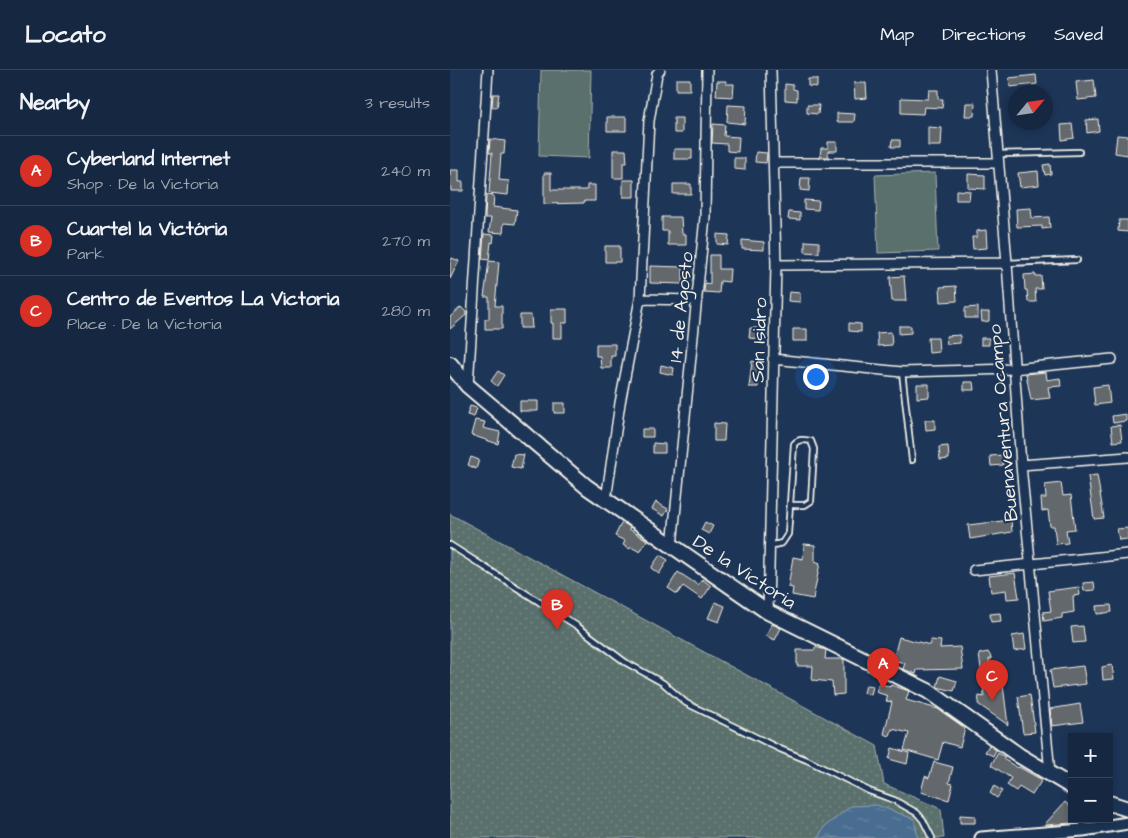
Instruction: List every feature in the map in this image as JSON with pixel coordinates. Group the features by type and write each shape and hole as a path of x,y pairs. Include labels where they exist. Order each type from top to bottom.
{"main road":[{"name":"De la Victoria","path":"450,364 468,386 587,487 768,612 928,691 1020,756 1068,784"},
{"path":"1113,803 1128,809"}],"street":[{"path":"468,386 488,70"},
{"path":"606,500 620,403 640,300 649,121 657,74 660,70"},
{"name":"14 de Agosto","path":"672,546 705,217 707,70"},
{"name":"San Isidro","path":"768,612 776,265 771,70"},
{"name":"Buenaventura Ocampo","path":"991,70 1021,465 1050,773"},
{"path":"774,163 998,159"},
{"path":"776,265 1007,263"},
{"path":"640,300 697,300"},
{"path":"773,359 902,372 1013,368 1112,358"},
{"path":"1021,465 1128,457"},
{"path":"974,570 1128,554"},
{"path":"981,838 1128,823"}],"lane":[{"path":"998,159 1079,152"},
{"path":"1007,263 1077,260"},
{"path":"902,372 912,460"},
{"path":"769,546 782,542 788,534 794,444 797,440 811,441 814,449 811,501 806,505 791,505"},
{"path":"450,545 577,626 625,662 663,683 686,702 869,791 894,800 917,813 923,820 932,838"}],"green space":[{"path":"541,70 591,70 589,158 539,156"},
{"path":"935,173 938,251 878,253 875,175"},
{"path":"450,514 877,746 884,784 941,809 944,838 450,838"}],"water":[{"path":"877,805 914,819 918,838 818,838 824,827 851,806"}],"building":[{"path":"1036,75 1037,84 1010,85 1009,78"},
{"path":"676,79 690,79 690,90 676,90"},
{"path":"808,79 817,79 817,87 808,86"},
{"path":"1094,80 1096,98 1078,100 1076,82"},
{"path":"717,81 726,81 726,84 734,84 733,97 716,96"},
{"path":"854,83 866,83 867,98 855,99"},
{"path":"785,84 793,85 793,89 797,90 797,101 785,100"},
{"path":"929,90 938,90 938,99 943,99 942,108 924,107 923,114 901,113 901,98 928,99"},
{"path":"493,94 499,94 497,107 492,107"},
{"path":"966,103 975,103 974,116 965,116"},
{"path":"728,105 746,106 745,124 727,122"},
{"path":"807,105 819,105 818,114 807,113"},
{"path":"837,113 855,114 854,122 837,122"},
{"path":"607,117 626,117 626,131 607,131"},
{"path":"674,118 682,118 682,133 674,133"},
{"path":"1098,119 1099,131 1087,133 1086,120"},
{"path":"713,124 725,125 724,136 739,137 738,152 727,151 727,144 712,143"},
{"path":"1072,124 1074,138 1062,140 1061,125"},
{"path":"928,127 942,128 941,146 928,146"},
{"path":"1117,135 1128,136 1128,155 1115,153"},
{"path":"490,139 505,141 504,154 501,154 499,180 509,181 508,195 489,193 492,153 489,153"},
{"path":"892,140 900,140 900,147 891,147"},
{"path":"828,142 837,142 837,151 828,151 828,157 820,157 821,148 828,148"},
{"path":"674,149 692,149 692,159 674,159"},
{"path":"613,150 626,150 627,163 623,163 623,178 613,178"},
{"path":"756,152 767,153 766,163 755,162"},
{"path":"734,158 745,158 745,170 734,169"},
{"path":"1050,164 1051,174 1045,175 1043,165"},
{"path":"450,170 459,170 459,182 463,182 463,191 451,191"},
{"path":"1038,171 1039,185 1020,187 1018,173"},
{"path":"544,173 551,173 551,190 587,190 587,185 595,185 595,201 544,204"},
{"path":"968,174 985,175 985,189 968,188"},
{"path":"801,178 810,178 809,191 800,190"},
{"path":"623,180 634,180 634,197 623,197"},
{"path":"673,184 691,184 691,194 673,194"},
{"path":"956,190 970,191 969,200 956,200"},
{"path":"486,195 494,196 493,207 517,210 515,224 504,223 503,233 489,232 491,218 485,218"},
{"path":"804,200 819,201 818,210 804,209"},
{"path":"1031,208 1032,218 1049,217 1050,228 1042,229 1042,226 1017,227 1016,209"},
{"path":"789,212 800,213 800,220 788,219"},
{"path":"662,217 681,217 682,234 686,234 686,245 668,245 668,231 662,231"},
{"path":"1119,220 1128,220 1128,232 1118,231"},
{"path":"986,230 987,248 973,249 972,237 977,237 977,231"},
{"path":"484,234 494,235 493,243 491,242 489,260 482,259"},
{"path":"717,234 729,235 728,245 717,244"},
{"path":"742,240 764,242 764,250 742,249"},
{"path":"805,241 819,242 819,253 805,252"},
{"path":"605,246 620,246 620,262 605,262"},
{"path":"710,255 719,255 719,269 730,269 729,282 720,281 719,293 704,292 705,283 710,284"},
{"path":"452,258 459,261 450,279 450,262"},
{"path":"489,261 499,262 495,306 502,306 502,329 485,329 485,319 489,319 489,297 484,297"},
{"path":"650,266 683,267 683,284 650,283"},
{"path":"1035,274 1035,276 1041,276 1042,289 1035,289 1036,302 1028,302 1024,275"},
{"path":"904,276 906,301 892,301 890,277"},
{"path":"956,286 957,301 941,302 940,287"},
{"path":"789,292 800,293 800,302 788,301"},
{"path":"461,307 466,312 466,315 450,329 450,317"},
{"path":"978,307 978,318 965,318 965,308"},
{"path":"551,309 567,309 567,323 562,323 562,338 553,338"},
{"path":"981,312 989,312 989,321 982,322"},
{"path":"520,315 531,315 532,328 520,328"},
{"path":"849,323 861,324 861,332 849,331"},
{"path":"899,326 911,326 911,333 899,334"},
{"path":"750,328 759,328 758,339 749,338"},
{"path":"793,329 807,329 807,341 793,341"},
{"path":"891,332 892,345 878,346 877,333"},
{"path":"960,335 960,343 947,344 946,336"},
{"path":"928,338 938,338 939,352 929,353"},
{"path":"981,338 989,338 989,345 981,345"},
{"path":"596,344 615,344 615,356 611,356 611,368 601,368 600,356 596,356"},
{"path":"752,361 759,362 758,387 749,387"},
{"path":"661,365 674,368 673,375 660,372"},
{"path":"498,371 504,375 497,386 491,381"},
{"path":"1046,372 1047,380 1060,378 1061,386 1048,387 1050,398 1031,400 1026,374"},
{"path":"964,382 973,382 974,390 964,390"},
{"path":"917,384 929,384 929,397 917,398"},
{"path":"1108,385 1110,403 1095,405 1093,387"},
{"path":"520,401 538,401 538,411 520,411"},
{"path":"554,403 565,403 565,413 554,413"},
{"path":"470,406 477,408 474,417 467,415"},
{"path":"1126,414 1126,421 1113,423 1112,416"},
{"path":"475,420 485,422 483,428 500,432 498,444 471,435"},
{"path":"925,420 935,420 935,429 926,430"},
{"path":"714,423 725,424 724,441 714,441"},
{"path":"1120,425 1122,441 1113,442 1111,426"},
{"path":"642,429 653,429 653,437 642,437"},
{"path":"653,443 665,444 665,453 653,453"},
{"path":"948,446 949,459 940,460 939,447"},
{"path":"514,454 524,455 521,469 511,467"},
{"path":"1003,455 1003,465 991,466 990,456"},
{"path":"471,457 479,460 476,469 468,465"},
{"path":"1097,475 1104,518 1094,519 1088,476"},
{"path":"1061,483 1063,496 1071,495 1075,529 1066,530 1068,543 1056,544 1054,526 1050,526 1048,510 1042,511 1041,498 1046,498 1045,485"},
{"path":"656,502 668,509 664,516 652,509"},
{"path":"1011,520 1012,532 970,539 968,525"},
{"path":"622,522 630,527 629,529 647,540 640,552 623,545 625,541 615,536"},
{"path":"705,522 713,526 709,534 701,530"},
{"path":"1128,528 1128,539 1119,540 1117,529"},
{"path":"804,544 815,545 815,561 820,563 813,599 792,595 793,588 788,587 793,557 803,559"},
{"path":"660,555 668,560 659,574 651,568"},
{"path":"678,572 698,585 702,579 711,586 702,599 683,586 677,594 668,588"},
{"path":"1015,573 1019,598 1007,599 1006,590 991,592 989,576"},
{"path":"1094,582 1095,590 1084,591 1083,583"},
{"path":"1079,587 1080,595 1073,596 1074,612 1062,614 1062,618 1044,621 1043,612 1051,611 1048,591"},
{"path":"715,602 725,606 719,622 708,618"},
{"path":"1111,605 1112,612 1097,614 1096,606"},
{"path":"1000,613 1001,621 991,622 990,614"},
{"path":"772,624 781,628 775,640 766,636"},
{"path":"1083,626 1085,642 1073,643 1071,627"},
{"path":"1024,634 1026,649 1014,651 1012,636"},
{"path":"899,637 930,645 931,640 941,641 940,648 960,647 963,669 917,670 916,674 903,669 905,663 893,660"},
{"path":"815,647 826,650 825,659 844,659 844,694 833,695 832,682 812,680 813,666 797,666 797,650 815,650"},
{"path":"988,652 992,659 989,659 990,668 981,669 979,654"},
{"path":"1112,665 1114,679 1103,680 1102,667"},
{"path":"1083,666 1086,684 1053,688 1050,670"},
{"path":"940,676 957,681 954,691 937,687"},
{"path":"879,683 909,691 906,700 938,709 965,728 960,747 943,742 938,760 904,750 909,733 892,729 890,736 884,734 892,702 886,701 888,696 876,692"},
{"path":"983,684 1003,685 1008,725 978,704 979,696 984,697"},
{"path":"866,685 873,686 871,695 864,693"},
{"path":"1030,695 1035,732 1023,733 1018,697"},
{"path":"1080,704 1083,722 1052,726 1050,709"},
{"path":"989,745 996,750 993,756 985,752"},
{"path":"892,748 909,753 907,764 889,759"},
{"path":"998,753 1005,757 1003,759 1042,780 1032,795 1019,787 1016,791 1007,785 1011,778 991,765"},
{"path":"934,762 953,767 949,783 953,784 949,800 921,792 925,776 929,778"},
{"path":"994,786 1002,791 997,798 990,793"},
{"path":"1065,802 1068,805 1068,823 1072,823 1045,824"},
{"path":"960,815 975,816 975,823 960,823"}],"place":[{"name":"Cuartel la Victória","path":"557,630"},
{"name":"Cyberland Internet","path":"883,689"},
{"name":"Centro de Eventos La Victoria","path":"992,701"}]}
